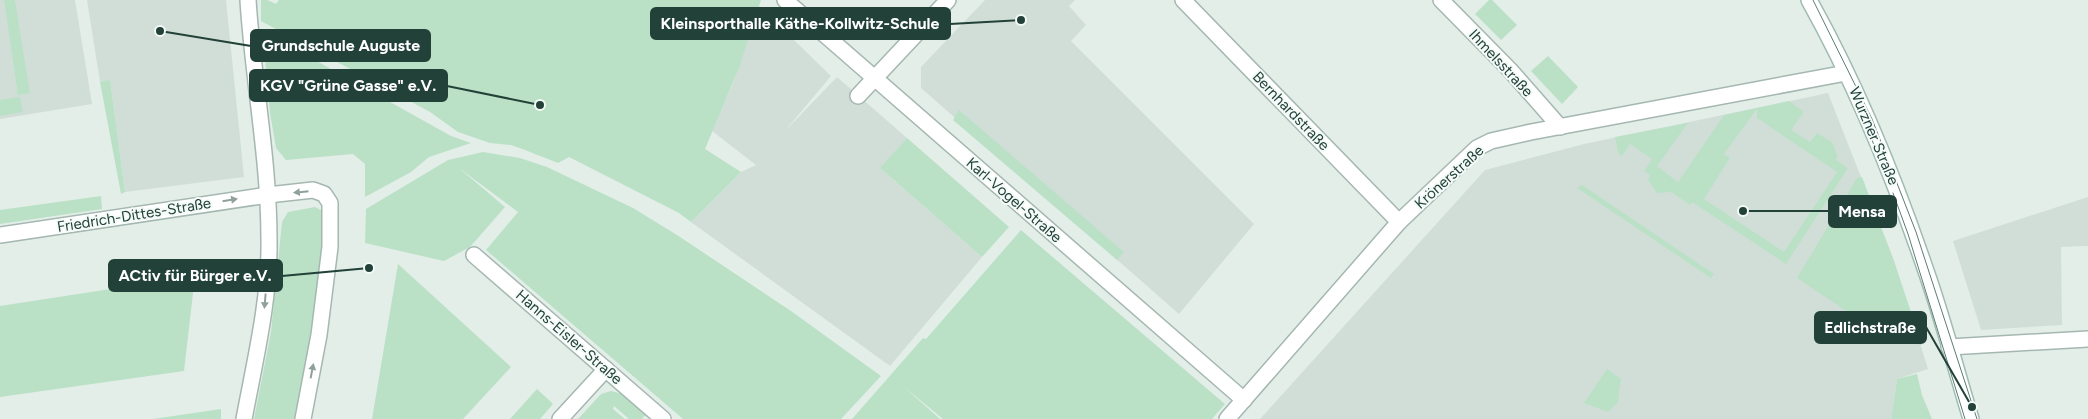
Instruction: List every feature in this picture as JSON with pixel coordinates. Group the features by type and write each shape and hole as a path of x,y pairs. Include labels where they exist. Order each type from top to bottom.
{"street":[{"path":"244,419 264,311 270,240 268,195 248,0"},
{"name":"Karl-Vogel-Straße","path":"785,0 1244,400"},
{"path":"858,96 948,0"},
{"name":"Bernhardstraße","path":"1183,0 1399,222"},
{"name":"Ihmelsstraße","path":"1441,0 1510,70 1560,127"},
{"name":"Wurzner Straße","path":"1810,0 1874,132 1915,239 1971,419"},
{"name":"Krönerstraße","path":"1227,419 1399,222 1477,148 1491,141 1846,72"},
{"name":"Friedrich-Dittes-Straße","path":"0,235 268,195 314,190 324,194 330,203 330,247 320,325 303,419"},
{"name":"Hanns-Eisler-Straße","path":"474,255 664,419"},
{"path":"1948,346 2088,339"},
{"path":"560,419 606,368"}],"shaded area":[{"path":"0,0 75,0 92,104 0,119"},
{"path":"87,0 226,0 244,177 125,192 110,81 100,82"},
{"path":"985,0 1075,0 1069,6 1086,25 1071,41 1254,224 1179,314 921,88 921,67"},
{"path":"759,6 831,76 785,131 837,77 907,138 881,169 982,257 890,366 691,222 741,172 756,165 712,131 734,81"},
{"path":"1828,93 1894,261 1928,369 1897,379 1891,419 1260,419 1485,170 1584,144"},
{"path":"2088,197 2088,246 2061,247 2062,325 1981,330 1953,241"}],"green space":[{"path":"4,0 15,0 30,93 18,95"},
{"path":"261,0 267,0 276,4 279,0 761,0 739,68 705,149 741,172 691,222 679,213 569,157 558,163 511,145 490,143 458,132 430,112 261,21"},
{"path":"1489,0 1492,0 1517,25 1501,40 1475,14"},
{"path":"263,37 288,45 451,136 471,143 429,157 411,172 365,197 365,164 353,154 286,160 276,148 270,113"},
{"path":"1548,56 1578,87 1562,104 1531,71"},
{"path":"110,80 125,192 121,194 100,82"},
{"path":"20,97 23,112 0,116 0,100"},
{"path":"1789,101 1804,112 1791,130 1810,142 1817,133 1832,142 1838,157 1836,160 1848,168 1786,264 1692,202 1690,205 1671,192 1657,193 1648,180 1650,175 1644,171 1652,159 1630,144 1622,156 1618,153 1615,137 1688,123 1657,166 1678,182 1724,115","holes":["1757,109 1757,118 1837,172 1784,252 1704,199 1730,158 1724,154"]},
{"path":"959,110 1124,252 1117,260 953,120"},
{"path":"907,138 1009,227 982,257 880,168"},
{"path":"483,152 520,158 547,167 633,208 791,311 881,376 841,419 683,419 486,250 518,212 459,168 505,207 470,247 444,261 365,243 366,209 448,160"},
{"path":"1862,177 1894,261 1922,345 1891,341 1797,278 1857,178"},
{"path":"1582,185 1714,274 1711,278 1577,188"},
{"path":"101,196 102,209 0,224 0,210"},
{"path":"315,207 321,210 325,217 324,272 298,419 254,419 271,332 282,222 288,212"},
{"path":"1021,230 1225,404 1212,419 943,419 903,386 940,419 852,419 923,338 926,339"},
{"path":"398,264 511,367 463,419 372,419"},
{"path":"195,276 184,371 0,397 0,306"},
{"path":"1607,369 1621,379 1618,402 1608,412 1584,403"},
{"path":"1917,374 1922,395 1932,419 1891,419 1897,379"},
{"path":"537,389 553,404 540,419 510,419"},
{"path":"611,391 626,395 647,413 642,419 629,419 614,406 613,409 625,419 578,419 601,394"},
{"path":"221,409 221,419 153,419"}],"tram line":[{"path":"1813,0 1872,119 1916,232 1977,419"},
{"path":"1852,91 1883,167"},
{"path":"1893,193 1908,234 1965,419"}],"place":[{"name":"Kleinsporthalle Käthe-Kollwitz-Schule","path":"1021,20"},
{"name":"Grundschule Auguste","path":"160,31"},
{"name":"KGV \"Grüne Gasse\" e.V.","path":"540,105"},
{"name":"Mensa","path":"1743,211"},
{"name":"ACtiv für Bürger e.V.","path":"369,268"},
{"name":"Edlichstraße","path":"1972,407"}]}
